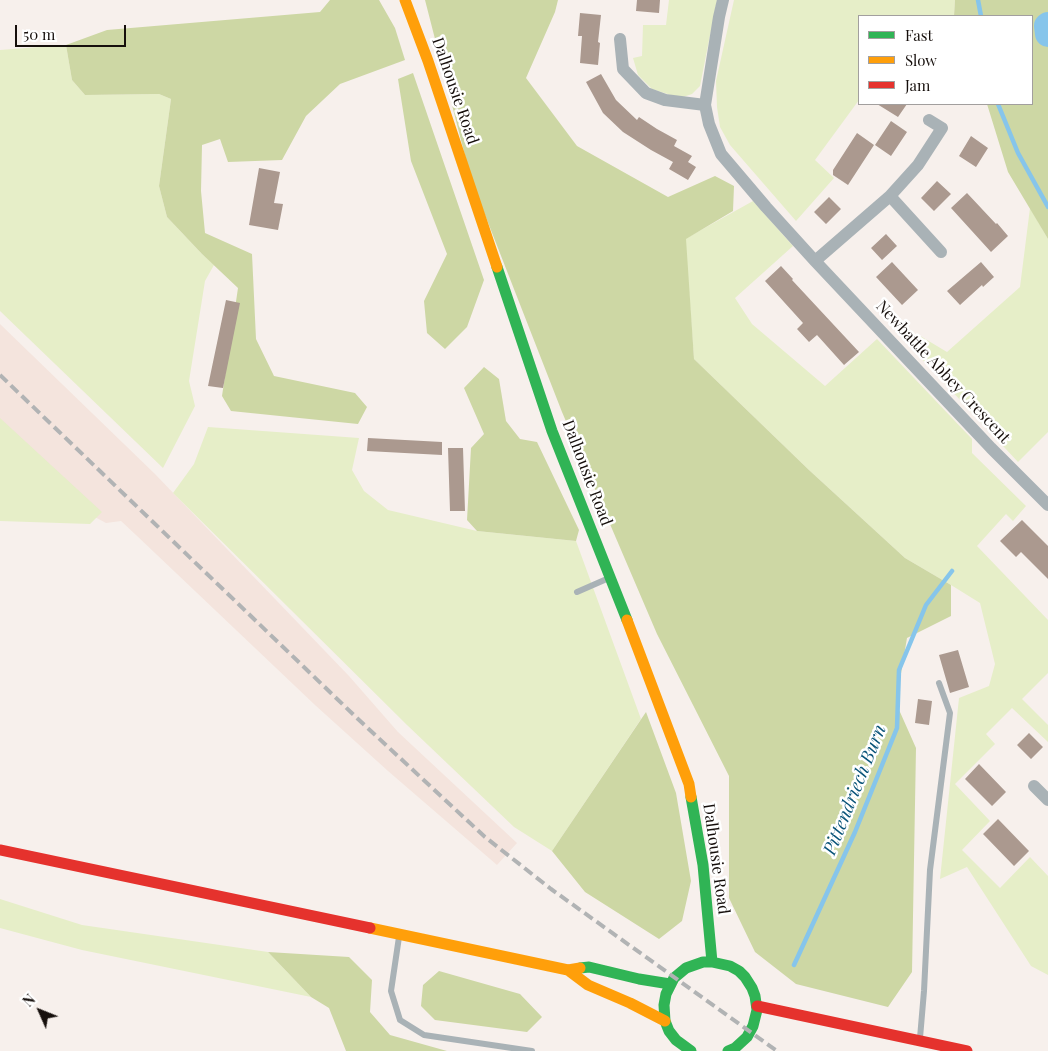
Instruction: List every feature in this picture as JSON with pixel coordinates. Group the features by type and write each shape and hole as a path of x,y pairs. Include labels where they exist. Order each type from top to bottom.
{"main road":[{"name":"Dalhousie Road","path":"405,0 428,61 552,431 654,690 688,784 703,866 712,962"},
{"path":"0,850 568,970 589,967 639,980 670,984"},
{"path":"691,1051 676,1040 669,1031 665,1021 664,1005 666,994 670,984 686,968 703,962 712,962 730,966 745,977 752,988 757,1006 756,1018 747,1037 735,1048 728,1051"},
{"path":"568,970 588,985 665,1021"},
{"path":"757,1006 967,1051"}],"street":[{"name":"Newbattle Abbey Crescent","path":"722,0 705,105 709,124 721,154 815,261 991,448 1048,505"},
{"path":"620,39 623,69 646,92 665,100 705,105"},
{"path":"815,261 890,196 918,164 942,128 929,120"},
{"path":"890,196 941,252"},
{"path":"1034,786 1047,798"}],"lane":[{"path":"577,592 610,578"},
{"path":"920,1040 930,870 950,712 939,683"},
{"path":"399,934 390,990 400,1020 424,1035 532,1051"}],"shaded area":[{"path":"0,324 155,474 349,676 398,732 517,843 497,865 315,705 121,521 106,523 93,516 0,450"}],"green space":[{"path":"330,0 379,0 395,28 405,60 340,84 306,116 282,160 228,162 220,139 202,145 201,191 205,233 252,254 256,339 274,376 355,393 367,407 358,424 231,411 222,396 238,288 167,217 159,186 171,99 159,94 85,95 72,80 66,45 107,30 320,12"},
{"path":"425,0 558,0 555,12 526,78 577,146 668,197 715,176 734,186 733,211 686,239 694,359 809,470 905,558 951,585 951,616 907,638 896,703 916,748 912,972 888,1007 796,984 755,952 729,898 729,776 657,634 562,412 471,179"},
{"path":"669,0 717,0 700,86 692,94 680,98 652,89 638,75 633,58 642,56 643,25 666,25"},
{"path":"734,0 955,0 954,15 858,15 858,101 815,160 834,178 796,221 730,145 720,127 716,81"},
{"path":"955,0 1048,0 1048,239 1008,172 987,105 1033,105 1033,15 954,15"},
{"path":"66,45 72,80 85,95 159,94 171,99 159,186 167,217 214,265 205,281 189,381 195,406 163,468 0,311 0,50"},
{"path":"413,73 484,280 467,327 445,349 427,333 424,301 447,254 411,161 398,79"},
{"path":"753,201 793,246 735,298 752,324 825,386 877,339 972,439 972,453 1026,506 1013,521 1006,514 977,546 1048,620 1048,673 1022,699 1048,725 1048,742 1012,708 986,734 995,744 955,784 990,821 962,850 1000,888 1030,857 1048,876 1048,975 1031,966 967,867 940,879 959,698 989,686 995,664 980,603 905,558 809,470 694,359 685,239"},
{"path":"1030,208 1048,239 1048,432 1018,462 905,341 917,334 947,352 1020,287"},
{"path":"484,367 499,379 506,421 520,439 537,442 579,530 576,541 477,531 467,520 471,448 484,434 464,388"},
{"path":"0,418 102,512 90,524 0,521"},
{"path":"208,427 359,438 352,470 364,491 388,510 477,531 576,541 641,719 552,851 514,827 407,725 173,493 194,464"},
{"path":"646,712 676,793 691,881 682,921 659,939 585,892 552,851"},
{"path":"0,899 82,925 268,952 311,997 82,950 0,928"},
{"path":"268,952 349,957 372,980 370,1012 390,1035 447,1051 346,1051 329,1008 311,997"},
{"path":"439,971 520,994 542,1017 527,1032 435,1020 421,1006 423,985"}],"building":[{"path":"637,0 660,0 659,13 636,11"},
{"path":"580,13 601,15 598,65 580,63 582,36 578,36"},
{"path":"601,74 616,100 637,120 639,117 677,140 674,146 692,156 688,162 696,167 688,180 669,169 673,162 623,132 603,113 586,82"},
{"path":"879,105 906,105 898,117"},
{"path":"891,121 907,132 891,156 875,145"},
{"path":"857,133 874,145 848,185 833,175 833,170"},
{"path":"971,136 988,148 976,167 959,156"},
{"path":"259,168 280,172 274,203 283,204 278,230 249,225"},
{"path":"937,181 951,194 934,211 921,198"},
{"path":"967,193 1008,236 991,252 951,208"},
{"path":"829,197 841,209 826,224 814,212"},
{"path":"886,234 897,246 882,260 871,248"},
{"path":"892,262 918,290 902,305 876,277"},
{"path":"981,262 994,277 960,305 947,291"},
{"path":"781,266 859,352 844,365 817,335 809,342 797,329 803,323 765,281"},
{"path":"226,300 240,303 223,388 208,386"},
{"path":"368,438 442,442 442,455 367,451"},
{"path":"448,448 463,448 465,511 450,511"},
{"path":"1022,520 1048,546 1048,579 1021,552 1016,557 1000,541"},
{"path":"958,650 969,687 950,693 939,655"},
{"path":"918,699 932,701 929,725 915,723"},
{"path":"1029,733 1043,747 1031,759 1017,745"},
{"path":"979,764 1006,792 992,806 965,779"},
{"path":"998,819 1029,851 1014,866 983,834"}],"waterway":[{"path":"978,0 981,15"},
{"path":"1048,25 1048,34"},
{"path":"998,105 1018,153 1048,207"},
{"name":"Pittendriech Burn","path":"794,965 855,832 897,728 899,670 926,605 952,571"}],"railway":[{"path":"0,375 358,719 485,837 551,889 777,1051"}],"traffic: fast":[{"path":"497,267 552,431 627,620"},
{"path":"691,797 703,865 712,962"},
{"path":"691,1051 676,1040 669,1031 665,1021 664,1005 666,994 674,978 686,968 703,962 730,966 739,971 745,977 755,996 757,1010 753,1026 747,1037 735,1048 728,1051"},
{"path":"580,968 589,967 670,984"}],"traffic: slow":[{"path":"405,0 428,61 497,267"},
{"path":"627,620 689,784 691,797"},
{"path":"370,928 568,970 580,968"},
{"path":"568,970 588,985 665,1021"}],"traffic: jam":[{"path":"0,850 370,928"},
{"path":"757,1006 967,1051"}]}
